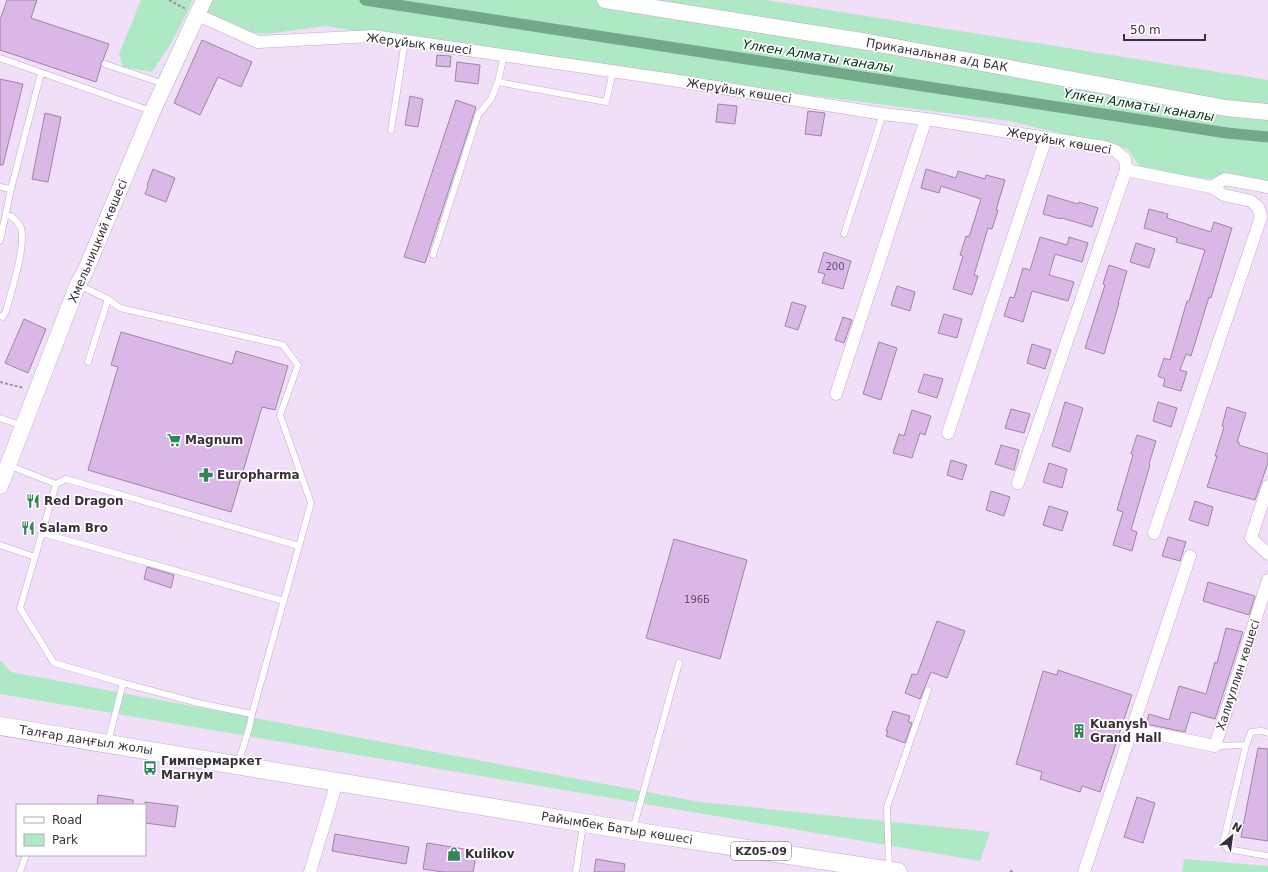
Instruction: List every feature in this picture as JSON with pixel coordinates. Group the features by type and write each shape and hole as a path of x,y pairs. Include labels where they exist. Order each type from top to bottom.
{"main road":[{"name":"Талғар даңғыл жолы","path":"0,726 337,782"},
{"name":"Райымбек Батыр көшесі","path":"337,782 633,831 894,871"}],"street":[{"name":"Хмельницкий көшесі","path":"0,486 78,284 100,237 152,112 204,0"},
{"name":"Приканальная а/д БАК","path":"605,0 868,42 1226,108 1268,112"},
{"name":"Жерұйық көшесі","path":"198,15 258,42 372,36 613,71 1104,147 1116,151 1125,159 1126,170"},
{"path":"836,394 926,119"},
{"path":"948,433 1046,138"},
{"path":"1018,483 1126,170 1211,187 1224,195 1251,201 1258,207 1262,217 1154,533"},
{"path":"1211,187 1225,179 1268,187"},
{"path":"1268,486 1251,538 1268,554"},
{"path":"1084,872 1190,556"},
{"name":"Халиуллин көшесі","path":"1215,746 1268,580"},
{"path":"1132,729 1215,746"},
{"path":"310,872 337,782"}],"lane":[{"path":"391,130 405,41"},
{"path":"433,255 478,115 491,100 498,82 504,55"},
{"path":"0,58 152,112"},
{"path":"105,64 165,84"},
{"path":"498,82 606,102 613,71"},
{"path":"0,241 41,73"},
{"path":"844,234 883,114"},
{"path":"0,187 12,189"},
{"path":"0,316 2,317 6,312 22,244 21,227 11,216 6,214"},
{"path":"78,284 120,308 283,345 298,365 280,415 311,503 250,725 237,765"},
{"path":"88,362 108,300"},
{"path":"0,418 23,426"},
{"path":"8,465 56,484"},
{"path":"252,714 123,683 54,663 20,608 56,484 66,479 299,546"},
{"path":"42,533 284,601"},
{"path":"0,545 36,556"},
{"path":"633,831 679,663"},
{"path":"107,744 123,683"},
{"path":"894,871 887,807 928,690"},
{"path":"1268,733 1262,731 1251,732 1246,745 1224,843 1228,849 1268,856"},
{"path":"1215,746 1246,745"},
{"path":"576,872 584,822"},
{"path":"20,872 26,856"}],"path":[{"path":"169,0 198,15"},
{"path":"0,382 29,390"}],"green space":[{"path":"141,0 192,0 190,7 170,45 152,72 123,67 119,54"},
{"path":"210,0 766,0 1268,80 1268,186 1141,169 1128,149 1009,121 793,93 325,26 267,34 242,31 205,12"},
{"path":"0,660 11,672 700,802 990,832 980,861 0,694"},
{"path":"1184,859 1268,866 1268,872 1182,872"}],"building":[{"path":"7,0 37,0 31,18 109,44 101,63 96,82 0,50 0,20"},
{"path":"202,40 252,62 241,87 218,77 200,115 174,103"},
{"path":"437,55 451,56 450,67 436,66"},
{"path":"457,62 480,65 478,84 455,81"},
{"path":"0,79 23,84 3,165 0,165"},
{"path":"410,96 423,99 418,127 405,125"},
{"path":"456,100 476,107 425,263 404,257"},
{"path":"718,104 737,106 735,124 716,122"},
{"path":"808,111 825,113 821,136 805,134"},
{"path":"45,113 61,117 48,182 32,179"},
{"path":"153,169 175,178 166,202 145,194"},
{"path":"926,169 956,178 958,171 985,179 986,175 1005,180 992,229 988,228 974,275 978,276 972,295 953,289 963,256 960,255 966,236 969,237 981,199 941,186 939,193 921,188"},
{"path":"1048,195 1098,208 1092,227 1043,214"},
{"path":"1149,209 1168,214 1167,218 1211,232 1214,222 1232,228 1211,298 1209,297 1191,356 1186,354 1180,370 1187,372 1181,391 1163,386 1165,379 1158,376 1164,358 1170,360 1187,301 1189,301 1205,250 1176,242 1177,238 1144,228"},
{"path":"1040,237 1067,245 1069,237 1088,243 1082,262 1055,254 1049,275 1074,282 1068,301 1032,291 1023,322 1004,316 1010,297 1014,298 1023,268 1030,270"},
{"path":"1136,243 1155,249 1149,268 1130,262"},
{"path":"824,252 851,261 843,289 822,283 825,274 818,272"},
{"path":"1109,265 1127,271 1104,354 1085,348 1105,285 1103,284"},
{"path":"897,286 915,292 910,311 891,305"},
{"path":"792,302 806,306 798,330 785,326"},
{"path":"944,314 962,319 957,338 938,333"},
{"path":"843,317 852,320 844,343 835,340"},
{"path":"24,319 46,329 28,373 5,363"},
{"name":"Magnum","path":"121,332 232,364 236,351 288,366 275,410 262,407 231,512 88,470 118,367 111,365"},
{"path":"879,342 897,348 881,400 863,394"},
{"path":"1032,344 1051,350 1045,369 1027,363"},
{"path":"924,374 943,379 937,398 918,392"},
{"path":"1065,402 1083,408 1070,452 1052,446"},
{"path":"1158,402 1177,408 1171,427 1153,421"},
{"path":"1227,407 1246,413 1237,442 1239,442 1239,445 1268,454 1268,463 1255,500 1207,487 1217,456 1215,456 1224,427 1222,426"},
{"path":"1011,409 1030,414 1024,433 1005,428"},
{"path":"912,410 931,416 925,435 920,433 912,458 893,453 899,434 904,436"},
{"path":"1137,435 1156,441 1131,530 1137,532 1132,551 1113,545 1123,512 1117,510 1133,455 1131,454"},
{"path":"1001,445 1019,450 1014,470 995,464"},
{"path":"951,460 967,465 962,480 947,475"},
{"path":"1049,463 1067,469 1062,488 1043,482"},
{"path":"991,491 1010,497 1004,516 986,510"},
{"path":"1195,501 1213,507 1208,526 1189,520"},
{"path":"1049,506 1068,512 1062,531 1043,525"},
{"path":"1168,537 1186,542 1180,561 1162,556"},
{"path":"674,539 747,560 720,659 646,638"},
{"path":"147,567 174,575 171,588 144,579"},
{"path":"1208,582 1255,596 1249,615 1203,601"},
{"path":"937,621 965,631 947,678 931,672 920,699 905,693 912,674 917,675"},
{"path":"1226,628 1243,632 1215,719 1191,712 1185,732 1146,724 1149,714 1169,720 1179,686 1206,694 1215,662 1217,663"},
{"name":"Kuanysh Grand Hall","path":"1058,670 1132,695 1100,792 1082,786 1080,792 1040,779 1042,772 1016,764 1043,671 1057,675"},
{"path":"893,711 910,716 908,722 912,723 905,743 886,736 888,731 886,731"},
{"path":"1258,748 1268,749 1268,841 1241,837"},
{"path":"98,795 133,800 133,804 97,804"},
{"path":"1137,797 1155,803 1143,843 1124,837"},
{"path":"145,802 178,806 175,827 146,823"},
{"path":"335,834 409,847 406,864 332,851"},
{"path":"427,843 477,851 473,872 443,872 423,869"},
{"path":"596,859 625,864 624,872 594,872"}],"waterway":[{"name":"Үлкен Алматы каналы","path":"365,0 1227,133 1268,137"}],"place":[{"name":"Magnum","path":"174,440"},
{"name":"Europharma","path":"206,475"},
{"name":"Red Dragon","path":"33,501"},
{"name":"Salam Bro","path":"28,528"},
{"name":"Kuanysh Grand Hall","path":"1079,731"},
{"name":"Гимпермаркет Магнум","path":"150,768"},
{"name":"Kulikov","path":"454,854"}]}
